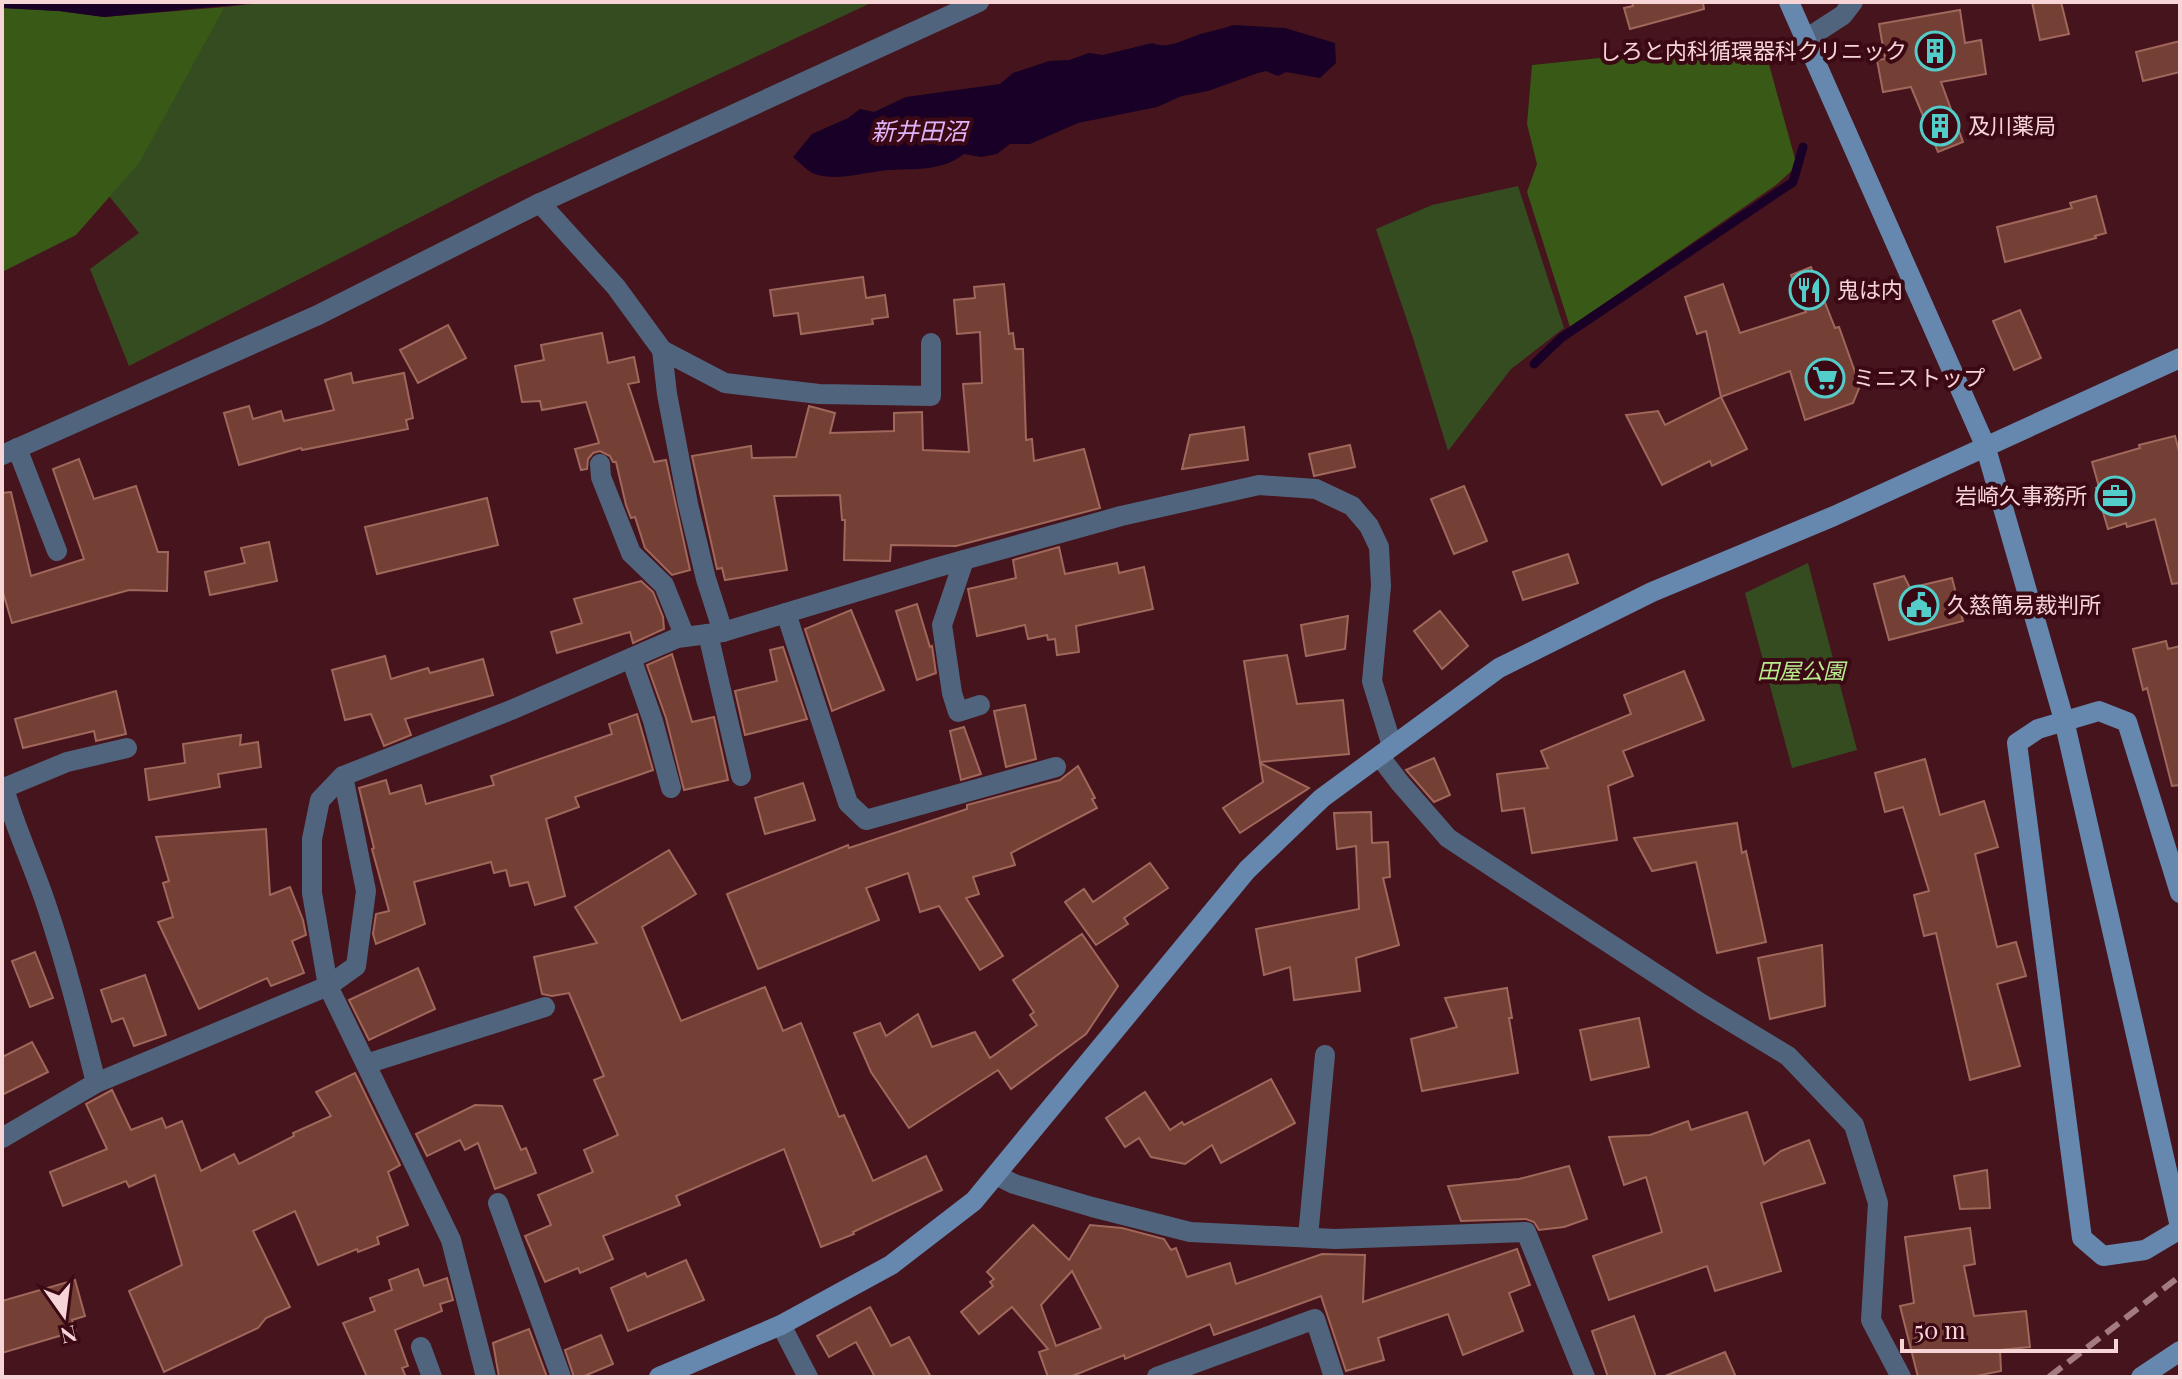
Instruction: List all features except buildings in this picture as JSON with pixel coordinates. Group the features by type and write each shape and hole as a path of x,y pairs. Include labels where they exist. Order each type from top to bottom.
{"street":[{"path":"57,551 10,451 318,315 540,203 979,2"},
{"path":"1789,2 1985,445 2064,720 2180,1228 2145,1250 2103,1256 2082,1238 2017,743 2038,729 2064,720 2099,711 2127,722 2180,893"},
{"path":"1806,39 1843,15 1853,2"},
{"path":"540,203 616,287 662,350 725,383 819,394 931,396 931,343"},
{"path":"662,350 667,394 706,579 741,776"},
{"path":"659,1377 781,1325 891,1265 974,1201 1247,870 1322,798 1499,668 1652,592 1834,516 2180,358"},
{"path":"600,464 601,477 631,553 664,585 685,637"},
{"path":"486,1377 451,1240 328,986 312,893 312,839 320,800 343,776 511,710 677,638 716,633 1121,516 1259,485 1316,489 1352,506 1369,526 1379,547 1381,586 1372,681 1386,752 1400,783 1448,838 1702,1004 1788,1056 1854,1125 1878,1203 1871,1320 1901,1377"},
{"path":"964,560 942,625 952,693 958,712 980,705"},
{"path":"786,613 848,803 866,820 1056,767"},
{"path":"631,658 653,721 671,788"},
{"path":"96,1083 71,985 45,902 13,822 4,788 67,762 127,748"},
{"path":"2,1138 96,1083 328,986 356,966 366,891 343,776"},
{"path":"366,1064 545,1007"},
{"path":"1308,1237 1325,1055"},
{"path":"996,1175 1014,1184 1092,1207 1190,1232 1335,1239 1526,1232 1585,1377"},
{"path":"498,1203 561,1377"},
{"path":"1157,1377 1315,1319 1334,1377"},
{"path":"781,1325 808,1377"},
{"path":"421,1347 432,1377"},
{"path":"2141,1377 2180,1351"}],"green space":[{"path":"268,2 873,2 497,178 129,366 90,269 139,233 109,196 147,147 225,7"},
{"path":"225,7 139,163 76,235 2,272 2,8 104,17"},
{"path":"1762,39 1797,166 1776,185 1570,327 1527,192 1537,164 1527,124 1532,65 1600,58 1648,61 1714,43"},
{"path":"1518,186 1564,328 1511,369 1448,451 1376,229 1432,205"},
{"name":"田屋公園","path":"1808,563 1857,750 1792,768 1745,593"}],"water":[{"path":"2,2 268,2 104,17 2,8"},
{"name":"新井田沼","path":"1233,25 1285,28 1335,43 1336,63 1320,78 1286,72 1278,76 1266,71 1208,91 1182,96 1157,107 1078,123 1030,144 1010,144 997,154 981,157 964,154 934,167 826,176 811,172 793,157 812,134 848,118 860,109 874,112 906,97 1000,84 1013,73 1049,61 1069,60 1089,53 1103,55 1152,43 1169,45"}],"waterway":[{"path":"1534,364 1561,338 1793,182 1803,147"}],"railway":[{"path":"2049,1377 2180,1276"}],"place":[{"name":"しろと内科循環器科クリニック","path":"1935,51"},
{"name":"及川薬局","path":"1940,126"},
{"name":"鬼は内","path":"1809,290"},
{"name":"ミニストップ","path":"1825,378"},
{"name":"岩崎久事務所","path":"2115,496"},
{"name":"久慈簡易裁判所","path":"1919,605"}]}
